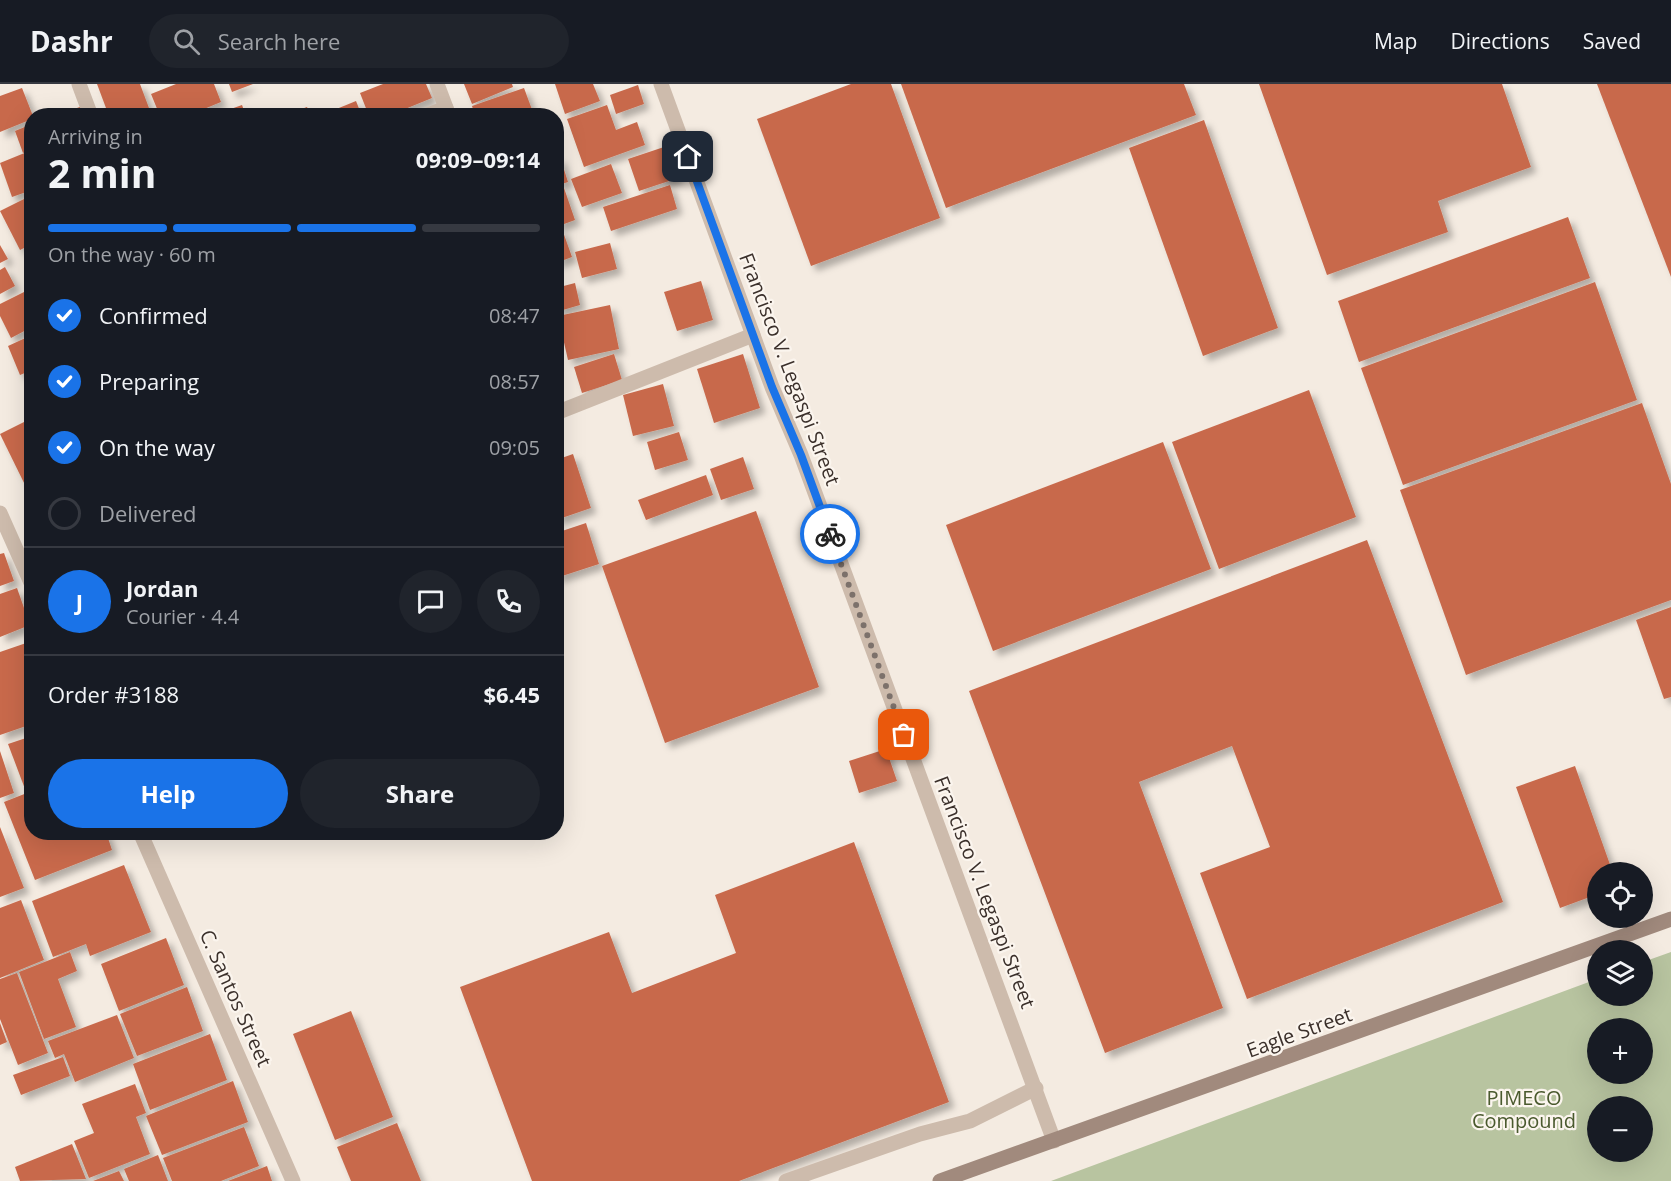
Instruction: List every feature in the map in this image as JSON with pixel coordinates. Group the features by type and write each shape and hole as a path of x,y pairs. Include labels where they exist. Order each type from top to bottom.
{"main road":[{"name":"Eagle Street","path":"940,1181 1671,919"}],"street":[{"path":"79,84 88,108"},
{"path":"437,84 446,108"},
{"name":"Francisco V. Legaspi Street","path":"661,84 753,335 801,455 1054,1141"},
{"path":"564,408 753,335"},
{"path":"0,513 24,567"},
{"name":"C. Santos Street","path":"144,840 293,1181"},
{"path":"786,1181 920,1134 970,1121 1036,1088"}],"green space":[{"name":"PIMECO Compound","path":"1671,952 1671,1181 1051,1181 1587,983 1587,1006 1653,1006 1653,958"}],"building":[{"path":"97,84 140,84 149,108 106,108"},
{"path":"176,84 214,84 221,102 206,108 157,108 151,94"},
{"path":"229,84 253,84 232,92"},
{"path":"383,84 426,84 432,98 408,108 366,108 360,93"},
{"path":"464,84 512,84 513,87 472,104"},
{"path":"555,84 593,84 600,101 565,114"},
{"path":"851,84 891,84 940,218 811,266 757,119"},
{"path":"901,84 1184,84 1196,115 946,208"},
{"path":"1259,84 1502,84 1531,167 1438,201 1448,232 1327,275"},
{"path":"1597,84 1671,84 1671,277"},
{"path":"638,85 644,104 616,114 610,95"},
{"path":"22,88 30,108 24,108 24,122 0,132 0,96"},
{"path":"524,88 531,108 473,108 472,106"},
{"path":"356,101 359,108 339,108"},
{"path":"607,105 616,130 637,122 645,145 584,167 567,119"},
{"path":"1204,120 1278,328 1203,356 1129,148"},
{"path":"24,127 23,153 15,131"},
{"path":"667,146 678,178 639,191 628,159"},
{"path":"24,153 24,193 12,197 0,163"},
{"path":"611,164 622,193 582,207 571,179"},
{"path":"564,170 568,182 564,183"},
{"path":"670,185 677,209 611,231 603,207"},
{"path":"564,188 575,220 564,224"},
{"path":"24,199 24,248 20,250 0,211"},
{"path":"1568,217 1590,278 1359,362 1338,301"},
{"path":"564,235 572,257 564,260"},
{"path":"610,243 617,269 582,278 575,252"},
{"path":"0,245 8,259 0,263"},
{"path":"5,267 15,286 0,294 0,270"},
{"path":"701,281 713,320 677,331 664,292"},
{"path":"1595,282 1637,400 1403,485 1361,368"},
{"path":"575,283 580,305 564,310 564,286"},
{"path":"24,292 24,331 11,338 0,316 0,304"},
{"path":"610,305 619,349 568,360 564,342 564,315"},
{"path":"24,339 24,373 20,375 8,346"},
{"path":"614,354 622,380 582,393 574,367"},
{"path":"743,354 760,408 714,423 697,369"},
{"path":"663,384 674,426 633,436 623,395"},
{"path":"1309,390 1356,517 1219,569 1172,442"},
{"path":"1642,403 1671,484 1671,600 1466,675 1400,490"},
{"path":"24,422 24,483 0,434"},
{"path":"679,432 688,460 655,470 647,442"},
{"path":"1163,442 1211,569 993,651 946,525"},
{"path":"573,454 591,508 564,517 564,457"},
{"path":"743,457 754,489 721,500 710,469"},
{"path":"706,475 713,495 646,520 638,500"},
{"path":"756,511 819,687 665,743 602,566"},
{"path":"586,523 599,564 564,575 564,530"},
{"path":"1367,540 1503,902 1247,999 1200,873 1270,847 1232,746 1139,782 1223,1008 1105,1053 969,691"},
{"path":"4,553 14,581 0,586 0,554"},
{"path":"17,588 24,608 24,627 0,637 0,594"},
{"path":"1671,607 1671,697 1664,699 1636,620"},
{"path":"24,644 24,727 0,735 0,652"},
{"path":"24,739 24,786 8,744"},
{"path":"886,749 897,781 859,793 849,761"},
{"path":"0,751 14,793 0,798"},
{"path":"1575,766 1609,862 1587,862 1587,898 1560,908 1516,787"},
{"path":"24,794 24,840 109,840 112,850 35,880 4,802"},
{"path":"0,827 24,888 0,897"},
{"path":"854,842 949,1102 739,1181 532,1181 460,987 609,932 632,993 736,953 715,895"},
{"path":"124,865 151,932 90,956 86,944 53,957 32,901"},
{"path":"21,900 44,960 0,978 0,908"},
{"path":"166,938 184,985 119,1011 101,964"},
{"path":"70,952 77,971 58,979 76,1027 44,1039 19,972"},
{"path":"17,973 48,1053 18,1065 0,1019 0,979"},
{"path":"187,987 203,1031 137,1056 120,1014"},
{"path":"351,1011 393,1117 335,1140 293,1034"},
{"path":"117,1015 134,1058 75,1082 64,1054 55,1058 48,1041"},
{"path":"0,1023 7,1042 0,1045"},
{"path":"210,1034 227,1080 150,1110 133,1064"},
{"path":"63,1057 70,1076 21,1095 13,1075"},
{"path":"233,1081 248,1122 162,1155 146,1116"},
{"path":"135,1084 146,1113 136,1117 150,1154 89,1178 74,1141 94,1133 82,1104"},
{"path":"397,1123 421,1181 351,1181 337,1147"},
{"path":"244,1127 259,1166 221,1181 172,1181 163,1158"},
{"path":"72,1144 86,1179 20,1181 15,1167"},
{"path":"158,1155 168,1181 129,1181 124,1169"},
{"path":"267,1166 272,1181 228,1181"},
{"path":"119,1171 124,1181 93,1181"}],"way so far":[{"path":"830,534 904,735"}],"route":[{"path":"688,157 772,387 801,455 830,534"}]}
